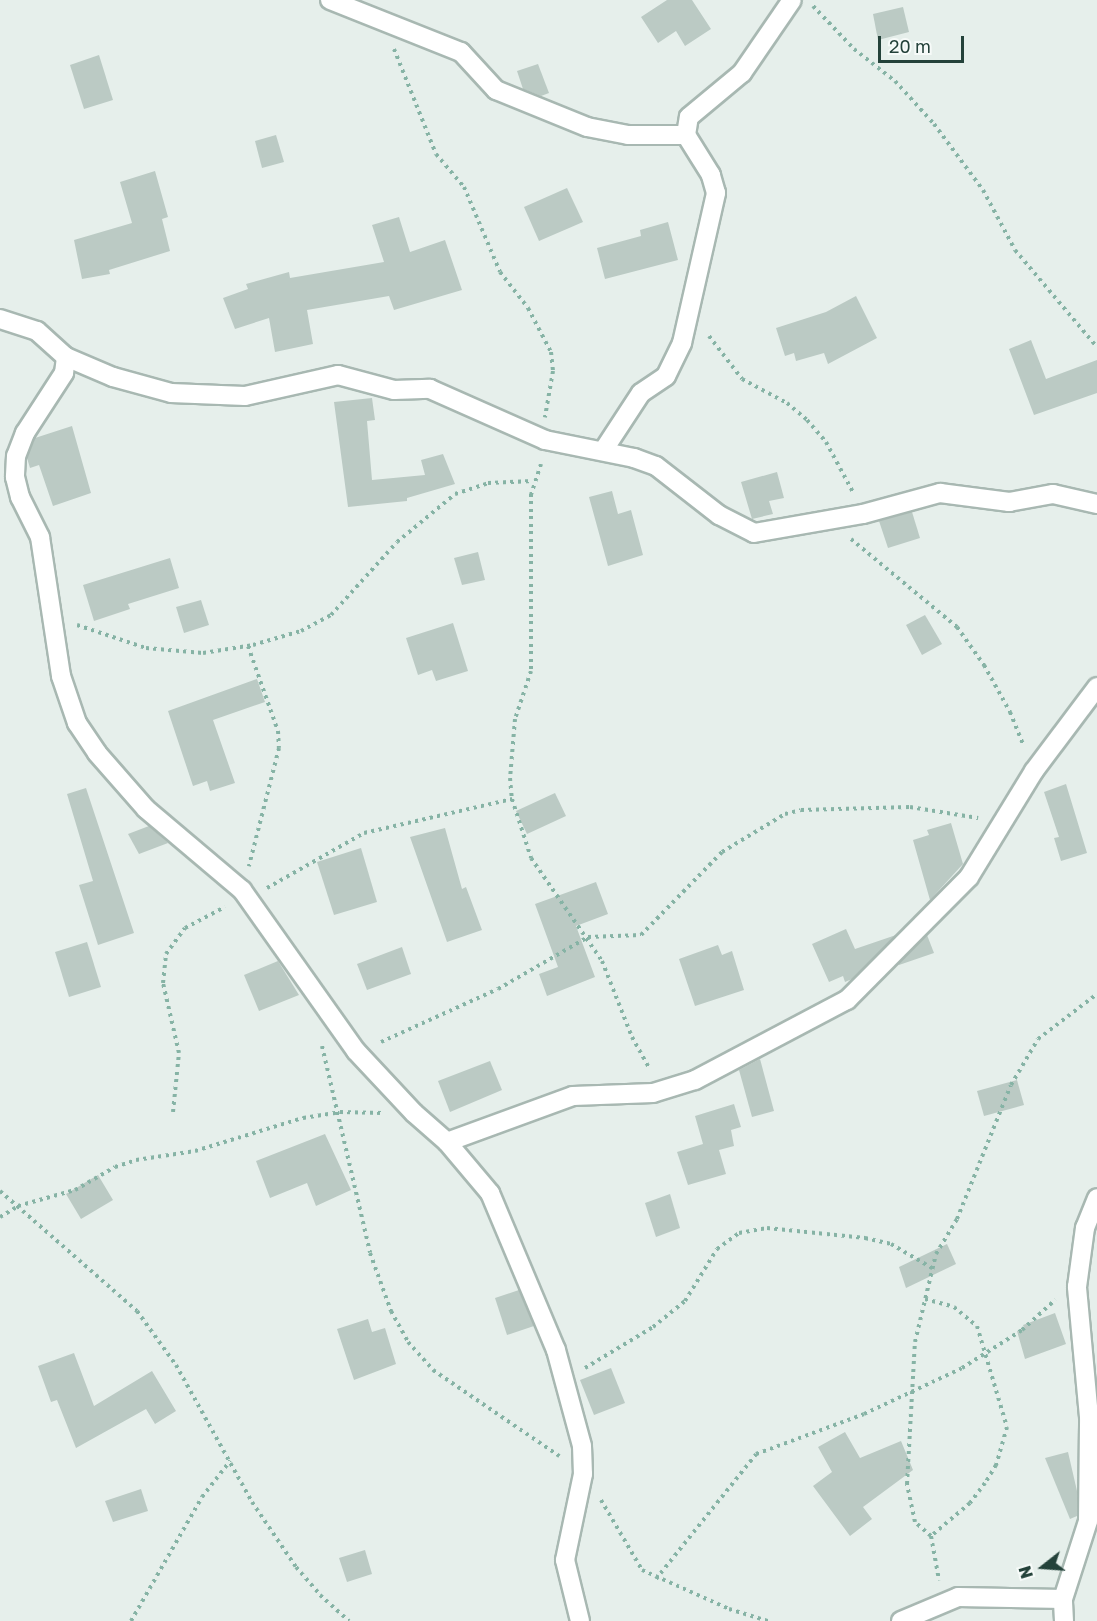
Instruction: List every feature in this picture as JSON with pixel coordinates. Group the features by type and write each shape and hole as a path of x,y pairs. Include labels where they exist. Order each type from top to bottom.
{"street":[{"path":"330,0 383,18 438,45 462,52 496,90 587,127 628,135 686,135"},
{"path":"603,451 641,393 660,382 674,365 690,312 716,193 711,175 686,135 689,117 742,73 792,0"},
{"path":"0,319 37,331 66,357 136,384 171,393 245,396 338,375 394,390 430,389 541,438 603,451 656,466 719,515 754,534 863,514 940,493 1009,502 1053,494 1097,504"},
{"path":"66,357 64,373 25,433 16,456 15,477 40,537 67,699 87,738 146,809 245,894 356,1051 414,1113 447,1142 490,1193 552,1339 582,1446 583,1474 565,1560 580,1621"},
{"path":"447,1142 573,1096 653,1093 695,1080 847,1000 963,885 1034,771 1097,687"},
{"path":"1064,1621 1063,1599 1088,1521 1089,1417 1078,1325 1078,1268 1085,1228 1097,1198"},
{"path":"901,1621 944,1601 993,1596 1063,1599"}],"path":[{"path":"806,0 854,49 895,81 934,124 983,190 1015,250 1097,347"},
{"path":"383,18 436,154 464,187 500,272 528,308 551,352 554,370 541,438"},
{"path":"690,312 742,379 786,403 826,442 844,470 863,514"},
{"path":"561,443 537,468 533,481 532,658 515,719 510,778 512,799 531,858 588,937 602,961 645,1064 670,1088"},
{"path":"54,617 146,648 203,653 248,646 301,631 330,615 397,542 455,494 488,483 533,481"},
{"path":"829,520 957,627 984,665 1010,712 1034,771"},
{"path":"245,894 279,748 278,731 248,646"},
{"path":"173,1112 179,1053 163,983 166,954 185,928 226,907 245,894 364,834 512,799"},
{"path":"356,1051 498,989 588,937 641,935 722,852 785,814 801,810 910,807 1002,821"},
{"path":"944,1601 931,1536 915,1522 907,1485 915,1342 932,1268 957,1219 1006,1095 1032,1048 1068,1012 1097,994"},
{"path":"321,1041 340,1112 370,1253 391,1311 408,1342 433,1370 536,1437 583,1474 638,1566 656,1579 768,1621"},
{"path":"0,1217 18,1206 75,1190 115,1167 136,1160 195,1151 303,1118 340,1112 414,1113"},
{"path":"0,1191 137,1311 176,1365 230,1461 296,1567 349,1621"},
{"path":"565,1380 653,1327 686,1301 717,1249 739,1233 766,1228 865,1238 891,1245 932,1268"},
{"path":"656,1579 756,1455 864,1414 986,1354 1045,1310 1078,1268"},
{"path":"925,1299 954,1307 977,1326 1007,1427 996,1465 985,1483 970,1503 931,1536"},
{"path":"130,1621 202,1497 230,1461"}],"building":[{"path":"667,0 692,0 711,29 685,46 676,31 658,43 641,17"},
{"path":"903,7 909,32 878,40 873,14"},
{"path":"99,55 113,100 84,109 70,65"},
{"path":"538,64 549,93 541,96 523,89 517,71"},
{"path":"276,135 284,162 262,168 255,141"},
{"path":"155,171 168,217 162,219 170,251 109,270 110,274 82,279 74,240 132,223 120,182"},
{"path":"567,188 583,222 539,241 524,207"},
{"path":"399,217 410,252 445,240 462,290 394,310 389,296 307,310 313,344 275,352 269,318 235,329 223,298 248,289 246,284 289,272 290,278 384,262 372,225"},
{"path":"668,222 678,260 605,279 597,248 641,236 640,230"},
{"path":"856,296 877,338 828,364 824,353 796,361 794,353 785,356 776,328 826,312"},
{"path":"1031,340 1046,379 1097,360 1097,393 1034,415 1009,349"},
{"path":"372,398 375,420 367,421 372,480 425,475 421,460 443,454 455,484 407,498 407,501 348,507 334,402"},
{"path":"72,426 91,493 53,506 39,465 30,468 27,458 35,438"},
{"path":"777,472 784,498 769,501 773,514 752,519 741,482"},
{"path":"612,491 618,514 631,510 643,555 608,566 589,497"},
{"path":"912,512 920,538 888,548 879,521"},
{"path":"478,552 485,580 462,585 454,558"},
{"path":"170,558 179,588 128,604 130,609 94,621 83,585"},
{"path":"201,600 209,625 184,633 176,607"},
{"path":"925,615 942,644 922,655 906,625"},
{"path":"453,623 468,671 436,681 432,670 418,675 406,638"},
{"path":"257,679 265,702 213,720 235,783 210,791 207,781 193,786 168,711"},
{"path":"1066,784 1087,853 1061,861 1054,838 1059,837 1044,792"},
{"path":"86,788 134,933 98,945 79,885 93,881 67,794"},
{"path":"555,793 566,816 527,834 516,811"},
{"path":"951,823 963,864 930,900 913,840 929,835 927,830"},
{"path":"149,826 168,843 139,854 128,834"},
{"path":"445,828 462,889 466,887 482,930 447,942 410,837"},
{"path":"361,848 377,902 334,915 317,862"},
{"path":"596,882 608,914 576,926 595,977 547,996 539,974 558,967 535,904"},
{"path":"846,929 855,949 896,935 852,979 845,982 843,976 829,982 812,944"},
{"path":"927,935 934,953 899,965 898,964"},
{"path":"87,942 101,987 69,997 55,952"},
{"path":"718,945 722,955 732,951 744,990 695,1006 679,959"},
{"path":"402,947 411,974 367,990 357,964"},
{"path":"278,961 299,995 259,1011 244,975"},
{"path":"760,1059 774,1111 752,1117 739,1070"},
{"path":"490,1061 502,1090 450,1112 438,1081"},
{"path":"1017,1080 1024,1105 984,1116 977,1091"},
{"path":"734,1104 741,1127 731,1130 734,1146 719,1150 726,1174 688,1185 677,1152 703,1144 695,1116"},
{"path":"325,1134 351,1190 316,1206 307,1183 270,1198 256,1161"},
{"path":"98,1175 113,1200 81,1219 66,1194"},
{"path":"670,1194 680,1228 656,1237 645,1203"},
{"path":"947,1244 956,1264 906,1288 899,1267"},
{"path":"519,1290 534,1326 507,1335 495,1298"},
{"path":"1055,1313 1066,1344 1025,1359 1017,1331 1024,1328 1023,1325"},
{"path":"368,1319 372,1332 385,1328 396,1364 354,1380 337,1329"},
{"path":"74,1353 94,1406 152,1371 176,1411 155,1424 146,1409 76,1448 57,1400 51,1402 38,1366"},
{"path":"611,1368 625,1403 594,1415 580,1380"},
{"path":"845,1432 860,1458 901,1441 913,1470 863,1507 872,1519 850,1536 813,1486 832,1472 818,1447"},
{"path":"1068,1452 1077,1491 1077,1516 1070,1519 1045,1458"},
{"path":"141,1489 148,1511 113,1522 105,1501"},
{"path":"365,1550 372,1574 347,1582 339,1558"}]}
